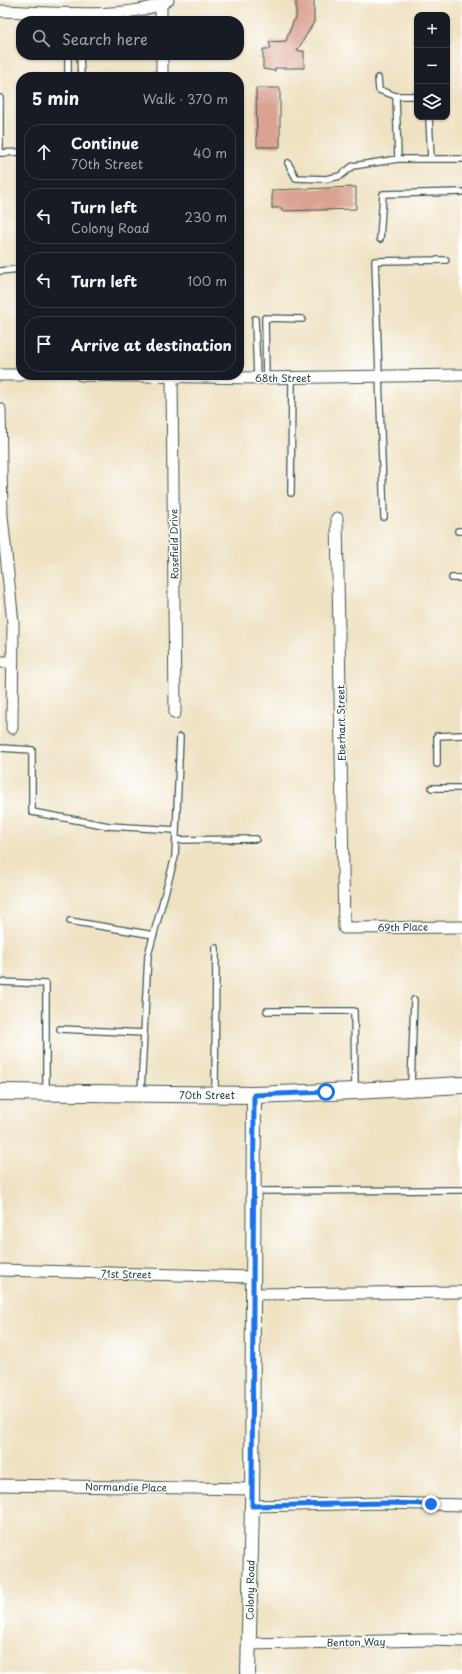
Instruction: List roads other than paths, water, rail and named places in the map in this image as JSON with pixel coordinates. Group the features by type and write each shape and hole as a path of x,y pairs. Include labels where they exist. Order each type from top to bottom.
{"main road":[{"name":"70th Street","path":"0,1092 254,1095 462,1085"}],"street":[{"path":"87,16 126,13 164,2 162,16"},
{"path":"0,11 62,16"},
{"path":"162,60 162,72"},
{"path":"0,375 16,375"},
{"name":"68th Street","path":"244,378 462,375"},
{"name":"Rosefield Drive","path":"172,380 175,713"},
{"path":"0,409 2,516 13,623 12,728"},
{"name":"Eberhart Street","path":"338,518 344,928"},
{"path":"0,662 12,662"},
{"name":"69th Place","path":"344,928 462,927"},
{"path":"251,1489 252,1191 254,1095"},
{"name":"71st Street","path":"0,1270 252,1277"},
{"path":"252,1294 462,1292"},
{"name":"Normandie Place","path":"0,1485 251,1489"},
{"name":"Colony Road","path":"248,1674 250,1644 251,1489"},
{"path":"252,1506 383,1503 462,1505"},
{"name":"Benton Way","path":"250,1644 429,1640 462,1641"}],"lane":[{"path":"68,60 68,72"},
{"path":"80,60 80,72"},
{"path":"378,78 379,90 396,96 414,96"},
{"path":"396,96 398,159"},
{"path":"0,98 1,153 16,152"},
{"path":"429,120 431,159"},
{"path":"288,163 296,178 326,179 340,176 353,166 398,159 462,159"},
{"path":"380,239 384,194 462,192"},
{"path":"384,517 375,262 446,260"},
{"path":"0,272 16,270"},
{"path":"261,378 265,318 302,319"},
{"path":"255,319 261,378"},
{"path":"290,493 292,378"},
{"path":"452,578 462,578"},
{"path":"437,764 437,736 462,735"},
{"path":"141,1094 148,955 175,857 180,738"},
{"path":"0,748 32,750 32,812 109,826 176,830"},
{"path":"432,788 462,788"},
{"path":"176,840 256,839"},
{"path":"70,921 154,935"},
{"path":"214,1095 216,948"},
{"path":"0,982 46,984 46,1093"},
{"path":"411,1088 414,1000"},
{"path":"267,1011 354,1011 355,1091"},
{"path":"60,1029 144,1033"},
{"path":"252,1191 462,1190"}]}
